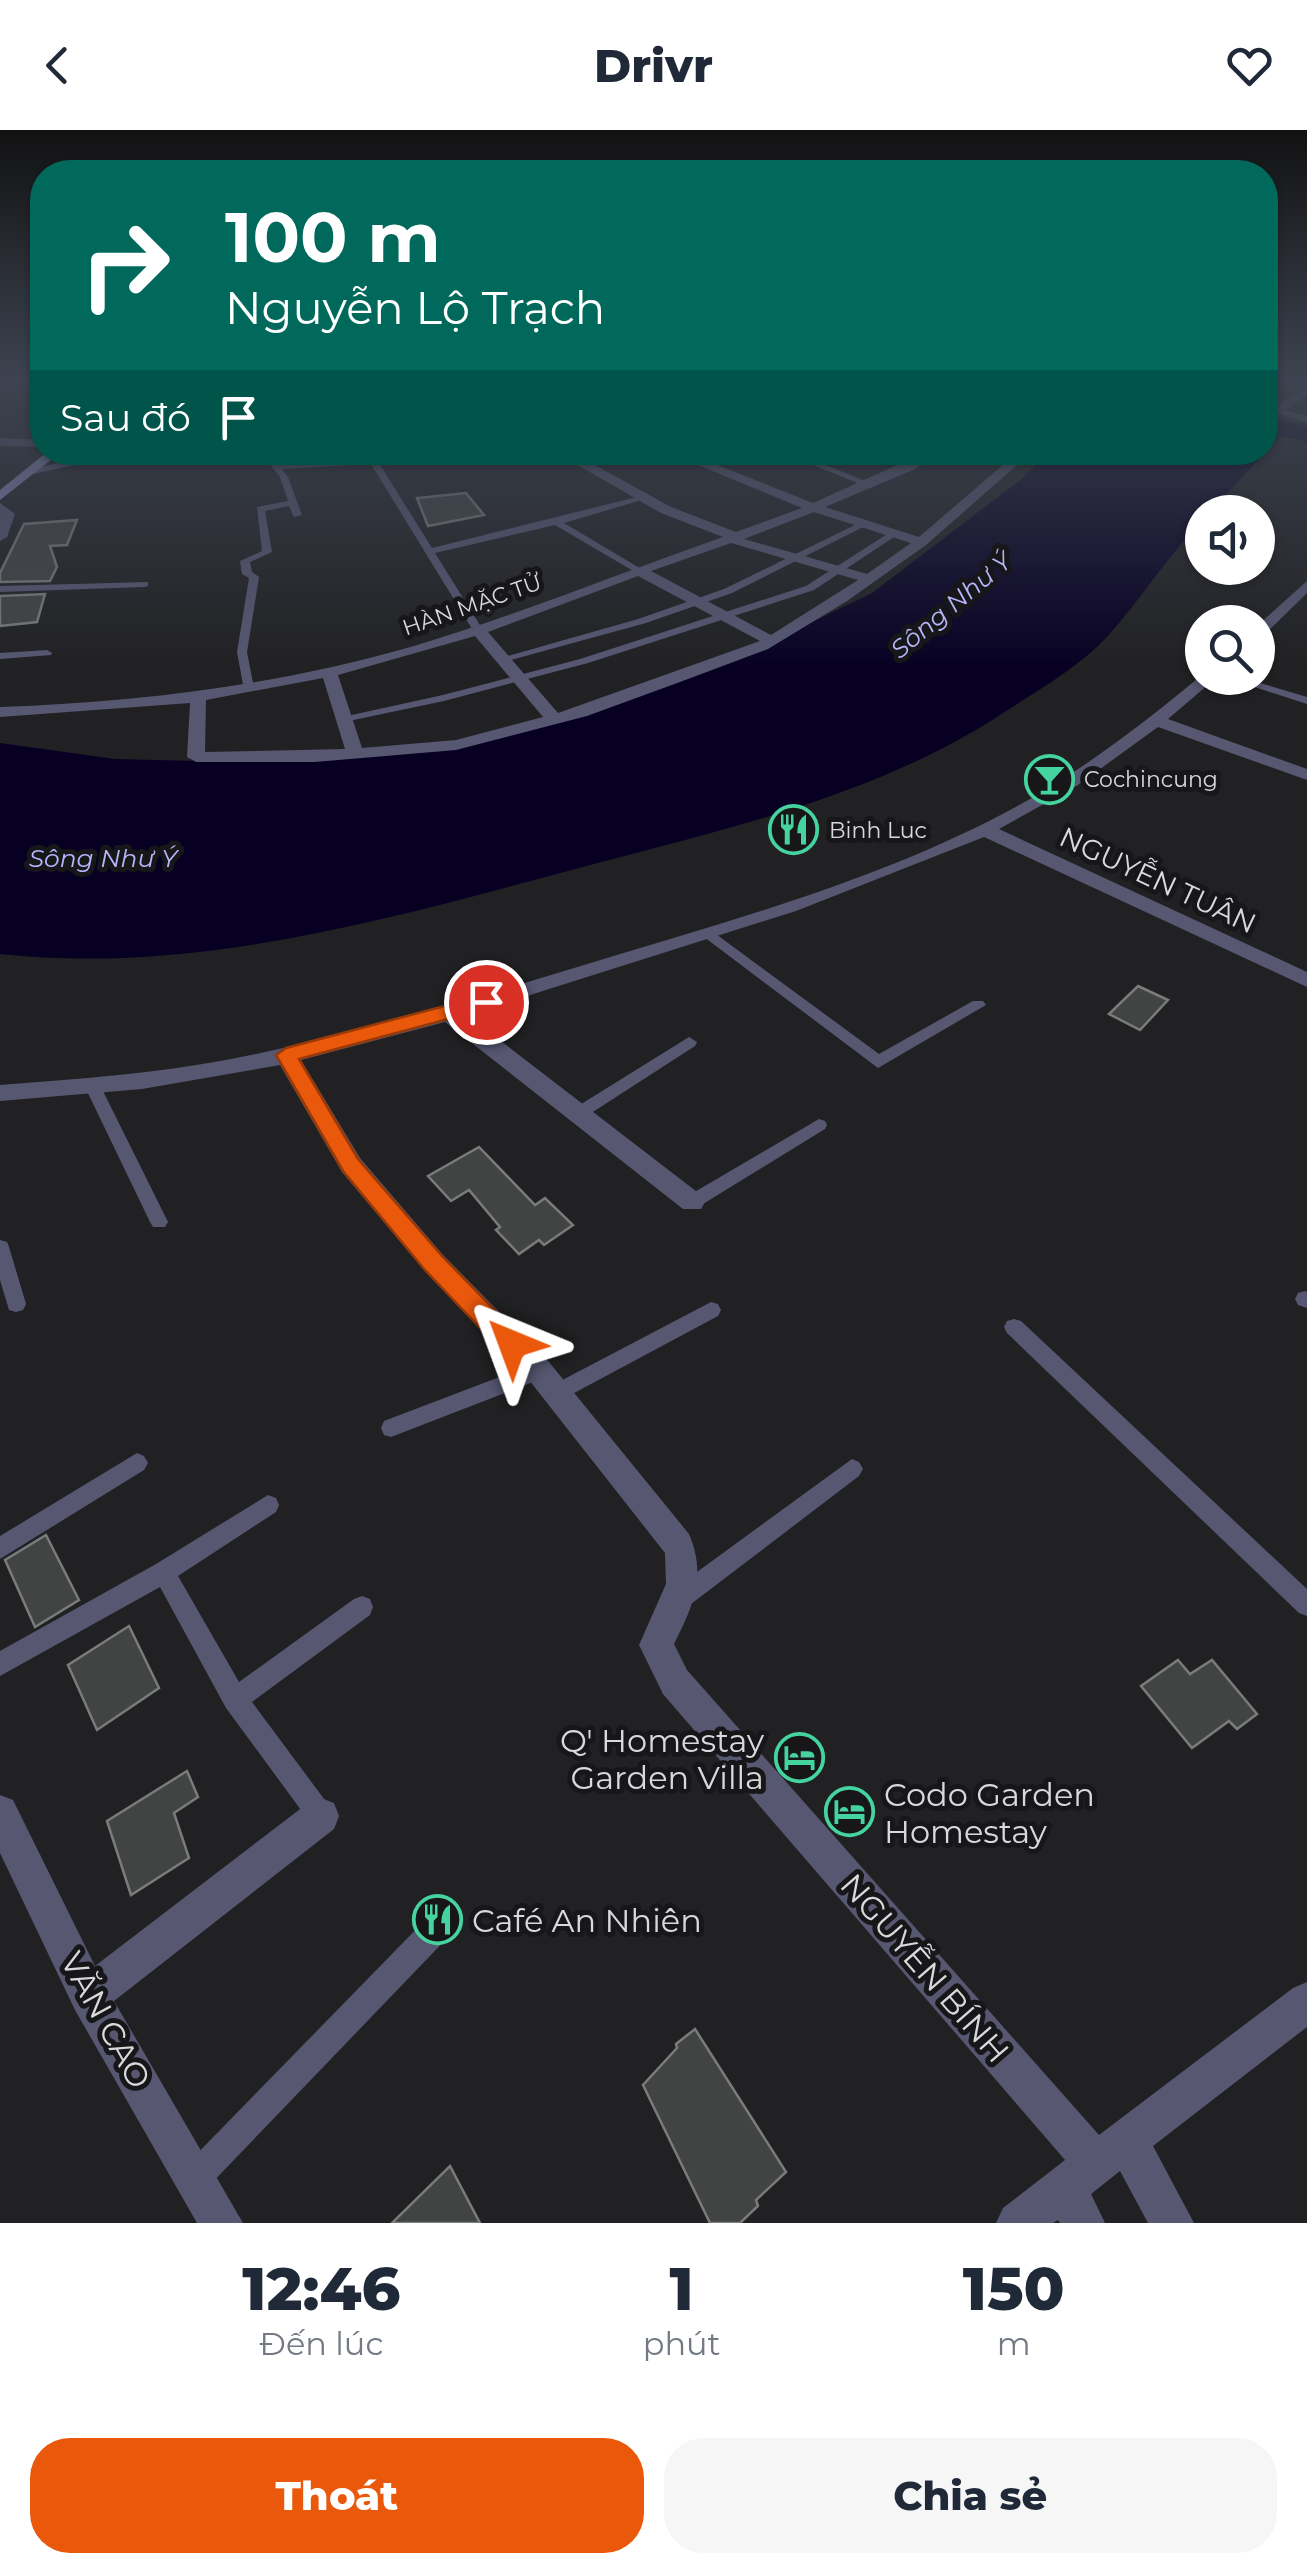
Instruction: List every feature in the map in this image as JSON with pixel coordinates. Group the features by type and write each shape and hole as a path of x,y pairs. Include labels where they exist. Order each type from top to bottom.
{"main road":[{"path":"0,496 27,475"}],"street":[{"path":"606,475 642,497 736,539 869,579"},
{"path":"730,475 814,508 921,542"},
{"name":"HÀN MẶC TỬ","path":"0,712 69,710 198,695 329,671 478,630 638,570 736,539 889,475"},
{"path":"198,695 196,757 355,753 456,745 554,719 771,641 921,542 1000,475"},
{"path":"0,507 8,514 0,537"},
{"path":"638,570 771,641"},
{"path":"1275,618 1304,592"},
{"path":"478,630 554,719"},
{"path":"329,671 355,753"},
{"path":"0,1093 170,1078 286,1055 449,1013 709,934 985,830 1157,721 1188,695"},
{"path":"1157,721 1307,775"},
{"name":"NGUYỄN TUÂN","path":"985,830 1307,980"},
{"path":"449,1013 692,1202"},
{"path":"286,1055 350,1165 434,1263 547,1382 678,1545 685,1560 683,1596"},
{"name":"NGUYỄN BÍNH","path":"683,1596 656,1645 675,1682 1093,2179"},
{"path":"90,1996 320,1816"},
{"name":"VĂN CAO","path":"1,1818 90,1996 221,2223"},
{"path":"1018,2223 1093,2179 1307,2002"},
{"path":"1093,2179 1172,2223"}],"lane":[{"path":"280,475 297,516"},
{"path":"382,475 478,630"},
{"path":"844,475 868,484"},
{"path":"428,552 642,497"},
{"path":"248,688 242,652 254,577 246,574 245,561 268,552 260,510 292,503"},
{"path":"556,522 638,570"},
{"path":"503,659 696,603 864,524"},
{"path":"344,718 519,678 722,618 810,588 895,533"},
{"path":"0,589 144,584"},
{"path":"0,656 47,653"},
{"path":"1275,691 1307,701"},
{"path":"709,934 878,1062 978,1005"},
{"path":"576,1115 689,1042"},
{"path":"92,1086 159,1222"},
{"path":"692,1202 819,1125"},
{"path":"0,1247 16,1304"},
{"path":"391,1428 547,1382 711,1310"},
{"path":"1014,1327 1307,1605"},
{"path":"0,1548 137,1463"},
{"path":"683,1596 852,1469"},
{"path":"0,1664 164,1572 268,1505"},
{"path":"164,1572 235,1698 320,1816"},
{"path":"235,1698 362,1607"},
{"path":"196,2177 442,1923"}],"water":[{"name":"Sông Như Ý","path":"1026,475 1244,475 1225,495 1185,495 1185,540 1107,637 1069,670 951,744 853,788 698,837 448,903 300,936 226,949 151,956 76,959 0,954 0,743 115,759 237,762 485,738 578,718 725,664 872,593"}],"building":[{"path":"466,493 484,515 428,526 417,498"},
{"path":"77,520 67,545 50,546 57,567 50,581 0,582 0,573 24,524"},
{"path":"45,594 37,622 0,626 0,596"},
{"path":"1138,986 1168,1000 1140,1030 1109,1014"},
{"path":"479,1147 535,1205 545,1198 573,1225 544,1245 539,1240 519,1254 496,1230 500,1227 469,1190 451,1201 428,1176"},
{"path":"46,1535 79,1600 35,1627 5,1560"},
{"path":"129,1626 159,1688 97,1730 68,1665"},
{"path":"1178,1660 1190,1674 1212,1660 1257,1714 1237,1729 1229,1721 1192,1748 1141,1686"},
{"path":"187,1771 198,1797 174,1813 189,1858 131,1895 107,1821"},
{"path":"695,2029 786,2172 756,2200 758,2206 740,2223 710,2223 643,2085 677,2048 676,2044"},
{"path":"450,2166 480,2223 392,2223"}],"place":[{"name":"Cochincung","path":"1049,779"},
{"name":"Binh Luc","path":"794,830"},
{"name":"Q' Homestay Garden Villa","path":"799,1758"},
{"name":"Codo Garden Homestay","path":"849,1812"},
{"name":"Café An Nhiên","path":"437,1920"}],"route":[{"path":"486,1002 286,1055 350,1165 434,1263 512,1344"}]}
